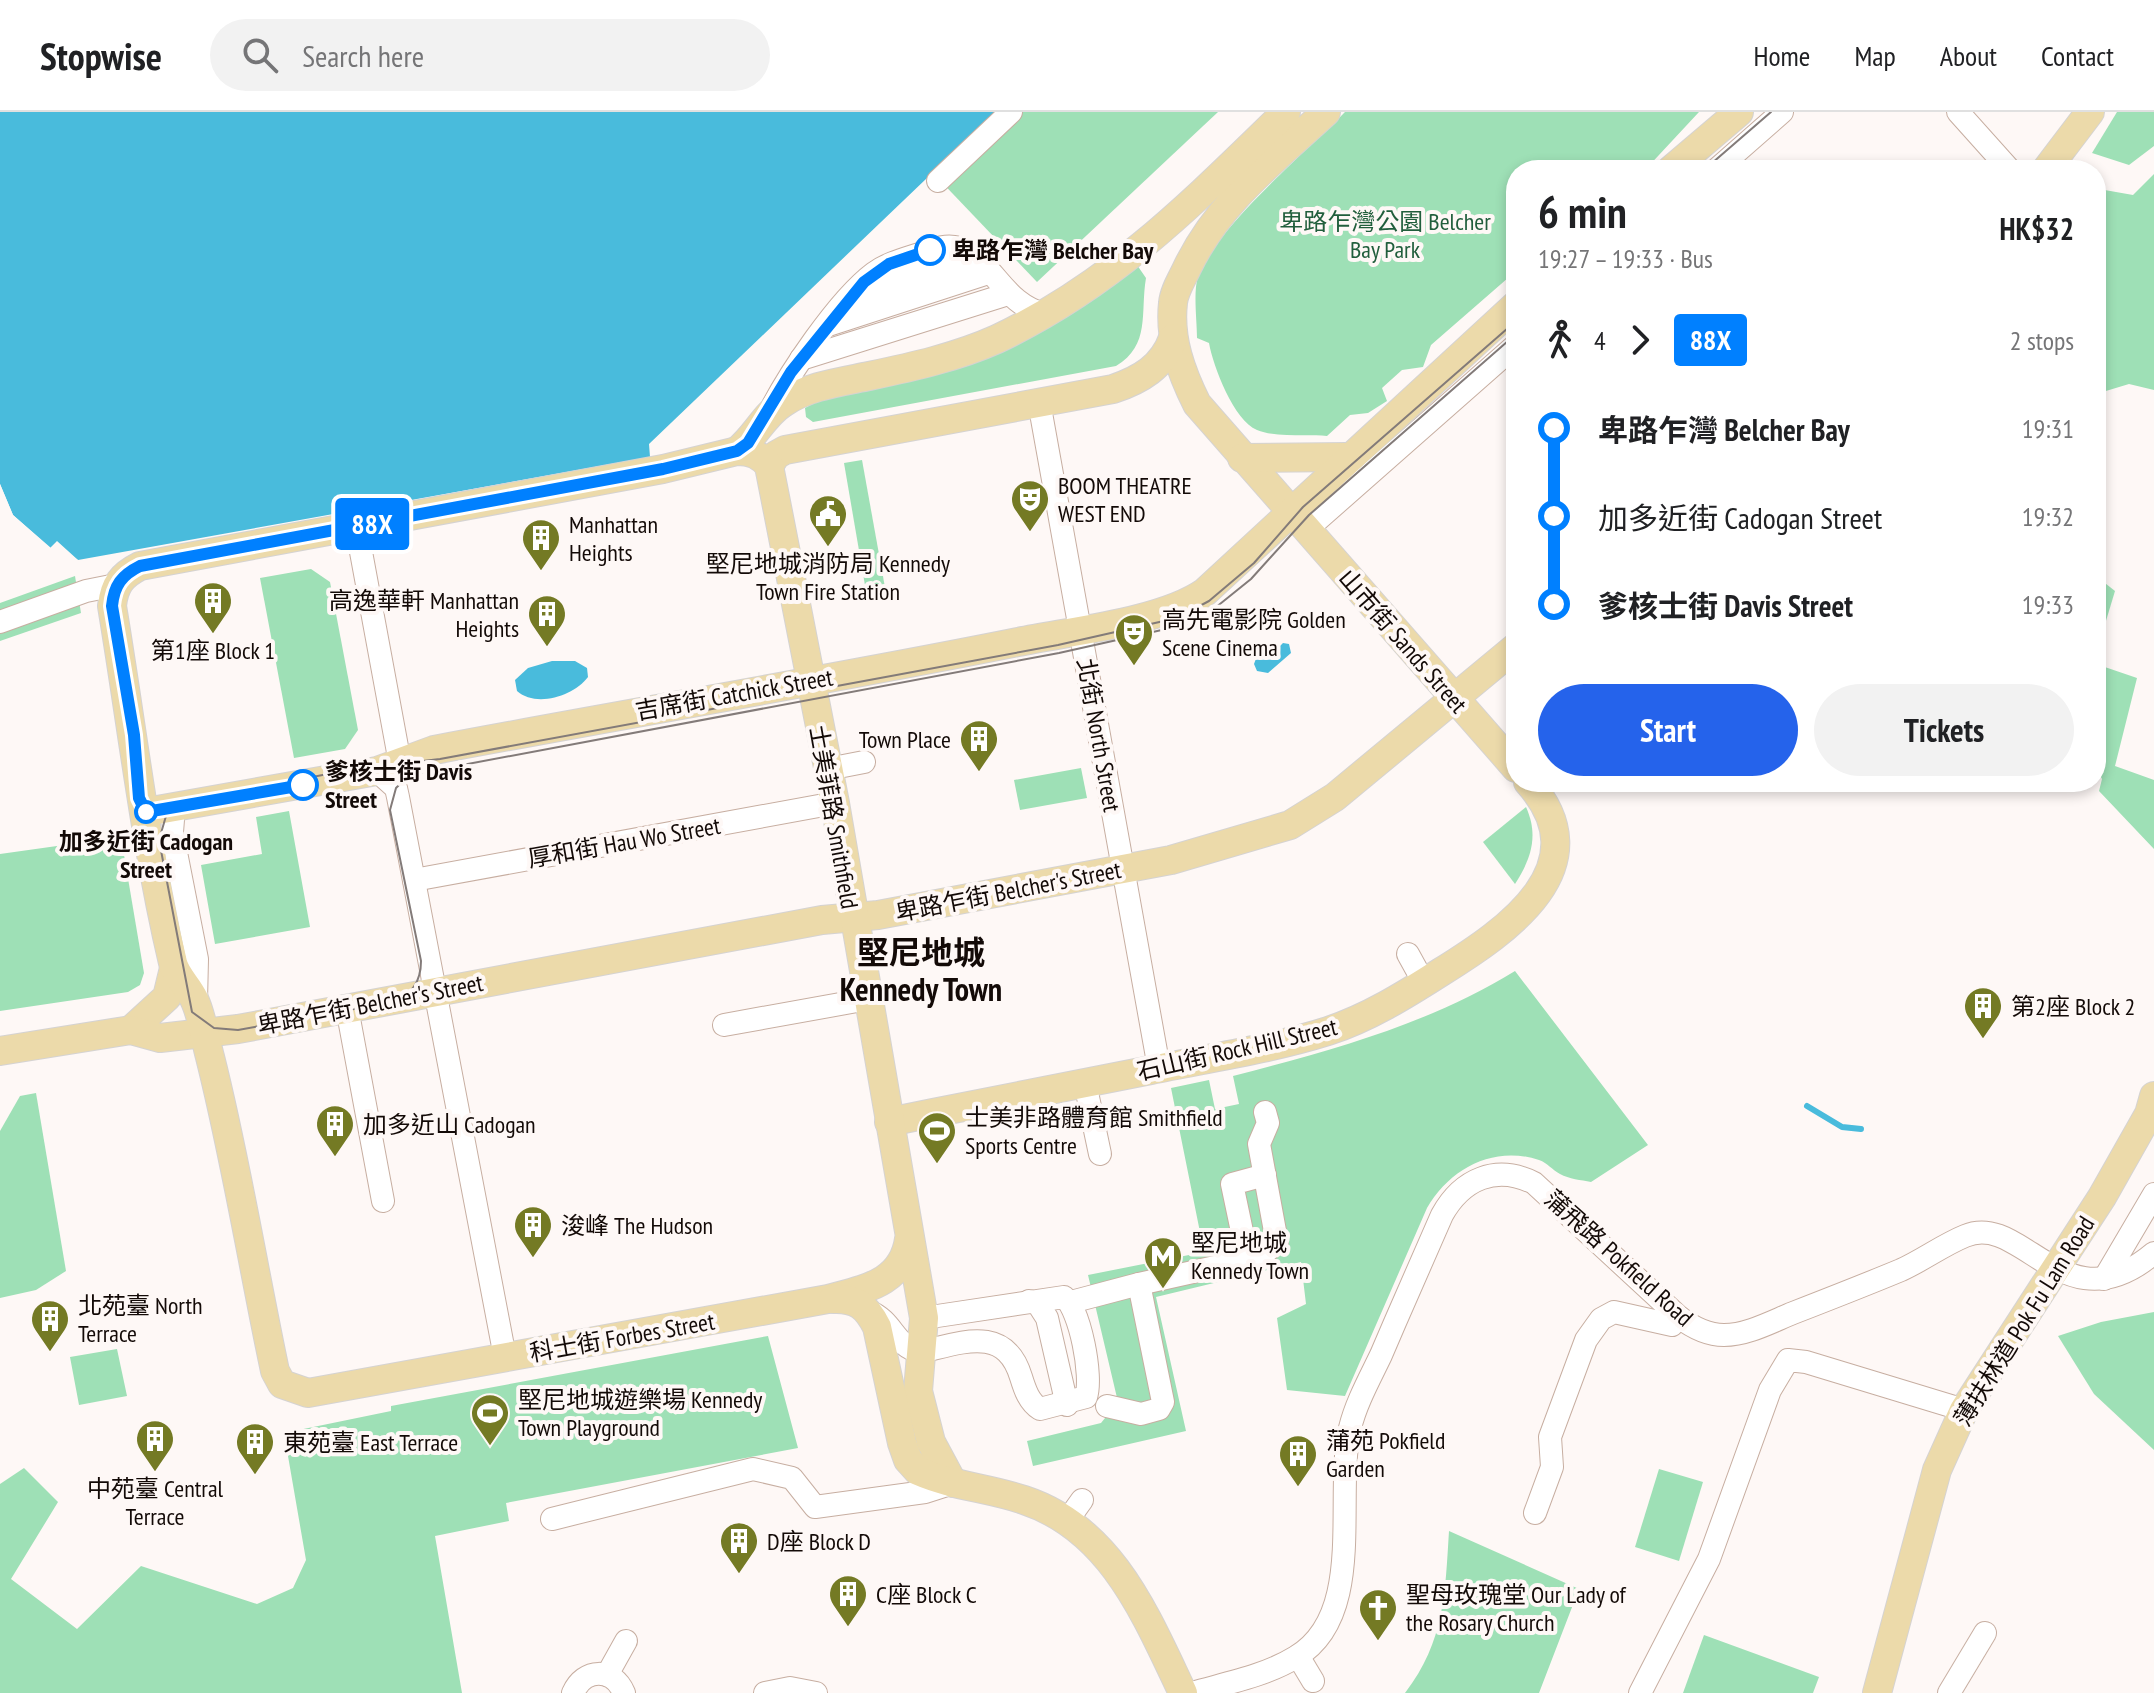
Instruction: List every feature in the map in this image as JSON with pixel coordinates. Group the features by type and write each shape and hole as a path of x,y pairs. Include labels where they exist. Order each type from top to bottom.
{"main road":[{"path":"737,451 780,404 816,387 959,353 1046,315 1134,255 1190,207 1286,112"},
{"path":"203,1033 196,1001 174,968 146,812 139,798 134,735 114,596 125,573 140,566 663,469 737,451 758,455 769,466 776,455 785,450 1130,384 1157,365 1173,338 1173,300 1198,246 1215,220 1241,190 1326,112"},
{"path":"1683,160 1739,112"},
{"path":"2054,160 2090,112"},
{"name":"吉席街 Catchick Street","path":"146,812 389,767 434,750 1156,614 1197,598 1298,522 1347,457 1506,314"},
{"name":"山市街 Sands Street","path":"1173,338 1197,404 1506,757"},
{"path":"1242,458 1347,457"},
{"name":"士美菲路 Smithfield","path":"769,466 835,803 924,1318 918,1391 927,1429 953,1483"},
{"name":"卑路乍街 Belcher's Street","path":"131,1030 160,1038 203,1033 1171,860 1290,825 1335,797 1506,656"},
{"name":"石山街 Rock Hill Street","path":"889,1122 1331,1030 1424,983 1502,932 1536,898 1550,869 1554,839 1548,809 1535,792"},
{"path":"0,1051 131,1030 167,997 174,968"},
{"name":"科士街 Forbes Street","path":"203,1033 275,1371 282,1384 308,1393 828,1299 877,1285 890,1277 903,1261 909,1239"},
{"name":"薄扶林道 Pok Fu Lam Road","path":"1877,1693 1937,1470 1964,1410 2102,1197 2149,1114 2154,1096"},
{"path":"828,1299 858,1302 870,1312 877,1327 897,1424 908,1460 918,1471 953,1483 1075,1510 1126,1582 1183,1693"}],"street":[{"path":"938,181 1011,112"},
{"path":"1727,160 1782,112"},
{"path":"1958,112 2001,160"},
{"path":"767,416 800,360 874,273 939,247 956,247 981,265 1026,309 1046,315"},
{"path":"828,325 981,265"},
{"path":"800,360 1008,294"},
{"path":"1298,522 1506,353"},
{"name":"北街 North Street","path":"1039,402 1159,1068"},
{"path":"361,526 359,541 389,767 396,788 505,1357"},
{"path":"0,622 78,593 114,596"},
{"path":"828,769 864,762"},
{"name":"厚和街 Hau Wo Street","path":"414,880 835,803"},
{"path":"174,807 172,832 197,959 196,1001"},
{"path":"1408,954 1424,983"},
{"path":"724,1025 868,999"},
{"path":"347,1008 383,1201"},
{"path":"1085,1083 1100,1154"},
{"path":"924,1318 1058,1295 1071,1302 1260,1257 1277,1242 1259,1144 1268,1123 1265,1112"},
{"path":"1248,1260 1232,1184 1265,1175"},
{"name":"蒲飛路 Pokfield Road","path":"1192,1693 1244,1679 1298,1656 1322,1632 1339,1594 1344,1472 1354,1416 1442,1215 1456,1193 1474,1180 1493,1175 1515,1175 1534,1183 1679,1317 1712,1334 1741,1333 1902,1269 1972,1233 2005,1238 2054,1270 2102,1277"},
{"path":"2102,1277 2154,1194"},
{"path":"2102,1277 2154,1220"},
{"path":"2102,1277 2154,1253"},
{"path":"1107,1406 1141,1414 1159,1409 1163,1402 1139,1284"},
{"path":"1029,1301 1038,1304 1047,1318 1067,1405"},
{"path":"870,1312 890,1324 903,1345 920,1352 976,1341 997,1343 1012,1355 1034,1406 1040,1409 1067,1405 1086,1397 1089,1389 1088,1368 1071,1302"},
{"path":"1535,1513 1552,1467 1550,1437 1586,1340 1601,1319 1614,1312 1672,1325 1679,1317"},
{"path":"1640,1693 1709,1559 1770,1390 1788,1360 1806,1362 1964,1410"},
{"path":"552,1519 753,1469 792,1478 815,1507 925,1492 953,1483"},
{"path":"1949,1693 1985,1633"},
{"path":"607,1675 626,1641"},
{"path":"1298,1656 1313,1681"},
{"path":"573,1693 582,1678 590,1674 615,1679 624,1693"},
{"path":"765,1693 790,1688 816,1693"}],"green space":[{"path":"996,112 1218,112 1037,282 932,172"},
{"name":"卑路乍灣公園 Belcher Bay Park","path":"1345,112 1699,112 1654,160 1506,160 1506,280 1431,345 1423,367 1402,370 1382,388 1387,401 1368,413 1350,415 1327,436 1282,435 1248,425 1233,405 1220,378 1209,343 1197,338 1197,283 1208,257 1242,214"},
{"path":"2117,112 2154,112 2154,146 2129,165 2092,153"},
{"path":"2154,174 2154,390 2129,384 2106,391 2106,190 2133,195"},
{"path":"1137,265 1146,278 1142,327 1135,348 1116,366 813,422 806,417 805,408 818,401"},
{"path":"862,460 886,593 867,597 844,463"},
{"path":"311,569 330,582 358,730 345,749 294,758 260,578"},
{"path":"75,576 81,613 0,641 0,603"},
{"path":"2106,584 2115,591 2106,621"},
{"path":"2106,667 2137,678 2115,766 2154,780 2154,849 2100,792 2106,792"},
{"path":"1081,768 1087,798 1020,810 1014,780"},
{"path":"1526,807 1532,828 1531,847 1515,884 1483,842"},
{"path":"289,811 310,927 215,944 201,865 262,854 256,817"},
{"path":"121,837 144,973 140,985 128,992 0,1011 0,854"},
{"path":"1515,971 1648,1145 1591,1182 1564,1176 1539,1160 1522,1156 1490,1158 1461,1171 1427,1208 1345,1396 1287,1390 1277,1318 1306,1304 1301,1262 1156,1297 1186,1431 1033,1466 1027,1441 1101,1423 1118,1402 1088,1275 1204,1252 1171,1088 1209,1080 1215,1109 1239,1104 1233,1076 1342,1046 1414,1021"},
{"path":"36,1093 66,1271 36,1290 0,1298 0,1131 20,1096"},
{"path":"2154,1312 2154,1450 2094,1394 2058,1336 2101,1322"},
{"path":"768,1336 798,1448 506,1503 509,1521 435,1536 462,1693 0,1693 0,1484 24,1468 58,1502 11,1579 77,1629 141,1566 257,1604 293,1588 306,1560 284,1433 391,1411 391,1406"},
{"path":"117,1349 127,1396 79,1405 70,1357"},
{"path":"1659,1469 1703,1482 1679,1561 1635,1547"},
{"path":"1449,1531 1579,1589 1539,1693 1405,1693 1418,1674 1435,1635 1444,1596"},
{"path":"1704,1635 1819,1677 1813,1693 1683,1693"}],"water":[{"path":"0,112 996,112 649,444 650,457 78,560 60,547 51,548 13,515 0,484"},
{"path":"1283,643 1289,644 1291,653 1268,673 1257,671 1254,664 1257,656 1273,653"},
{"path":"552,661 575,661 587,668 588,677 574,690 554,698 534,699 517,691 515,680 528,668"}],"pier":[{"path":"0,484 13,515 50,548 57,541 78,560 76,564 56,548 48,552 10,518 0,495"}],"waterway":[{"path":"1807,1106 1842,1127 1861,1129"}],"tram line":[{"path":"1716,160 1771,112"},
{"path":"1506,330 1303,507 1254,563 1209,601 1177,618 1058,645 440,759 353,769 181,803 166,816 159,840 192,1012 214,1028 238,1030 393,1002 410,991 417,981 421,961 390,810 396,788 409,775 1059,653 1184,625 1215,608 1251,579 1309,515 1506,343"}],"bus line":[{"name":"88X","path":"303,785 146,812 137,786 134,735 112,606 116,585 125,573 140,566 663,469 737,451 748,443 767,416 781,387 800,360 864,282 889,264 930,250"}],"place":[{"name":"卑路乍灣 Belcher Bay","path":"930,250"},
{"name":"BOOM THEATRE WEST END","path":"1030,533"},
{"name":"堅尼地城消防局 Kennedy Town Fire Station","path":"828,548"},
{"name":"Manhattan Heights","path":"541,572"},
{"name":"第1座 Block 1","path":"213,635"},
{"name":"高逸華軒 Manhattan Heights","path":"547,648"},
{"name":"高先電影院 Golden Scene Cinema","path":"1134,667"},
{"name":"Town Place","path":"979,773"},
{"name":"爹核士街 Davis Street","path":"303,785"},
{"name":"加多近街 Cadogan Street","path":"146,812"},
{"name":"第2座 Block 2","path":"1983,1040"},
{"name":"加多近山 Cadogan","path":"335,1158"},
{"name":"士美非路體育館 Smithfield Sports Centre","path":"937,1165"},
{"name":"浚峰 The Hudson","path":"533,1259"},
{"name":"堅尼地城 Kennedy Town","path":"1163,1290"},
{"name":"北苑臺 North Terrace","path":"50,1353"},
{"name":"堅尼地城遊樂場 Kennedy Town Playground","path":"490,1447"},
{"name":"中苑臺 Central Terrace","path":"155,1473"},
{"name":"東苑臺 East Terrace","path":"255,1476"},
{"name":"蒲苑 Pokfield Garden","path":"1298,1488"},
{"name":"D座 Block D","path":"739,1575"},
{"name":"C座 Block C","path":"848,1628"},
{"name":"聖母玫瑰堂 Our Lady of the Rosary Church","path":"1378,1642"}],"district":[{"name":"堅尼地城 Kennedy Town","path":"921,970"}]}
